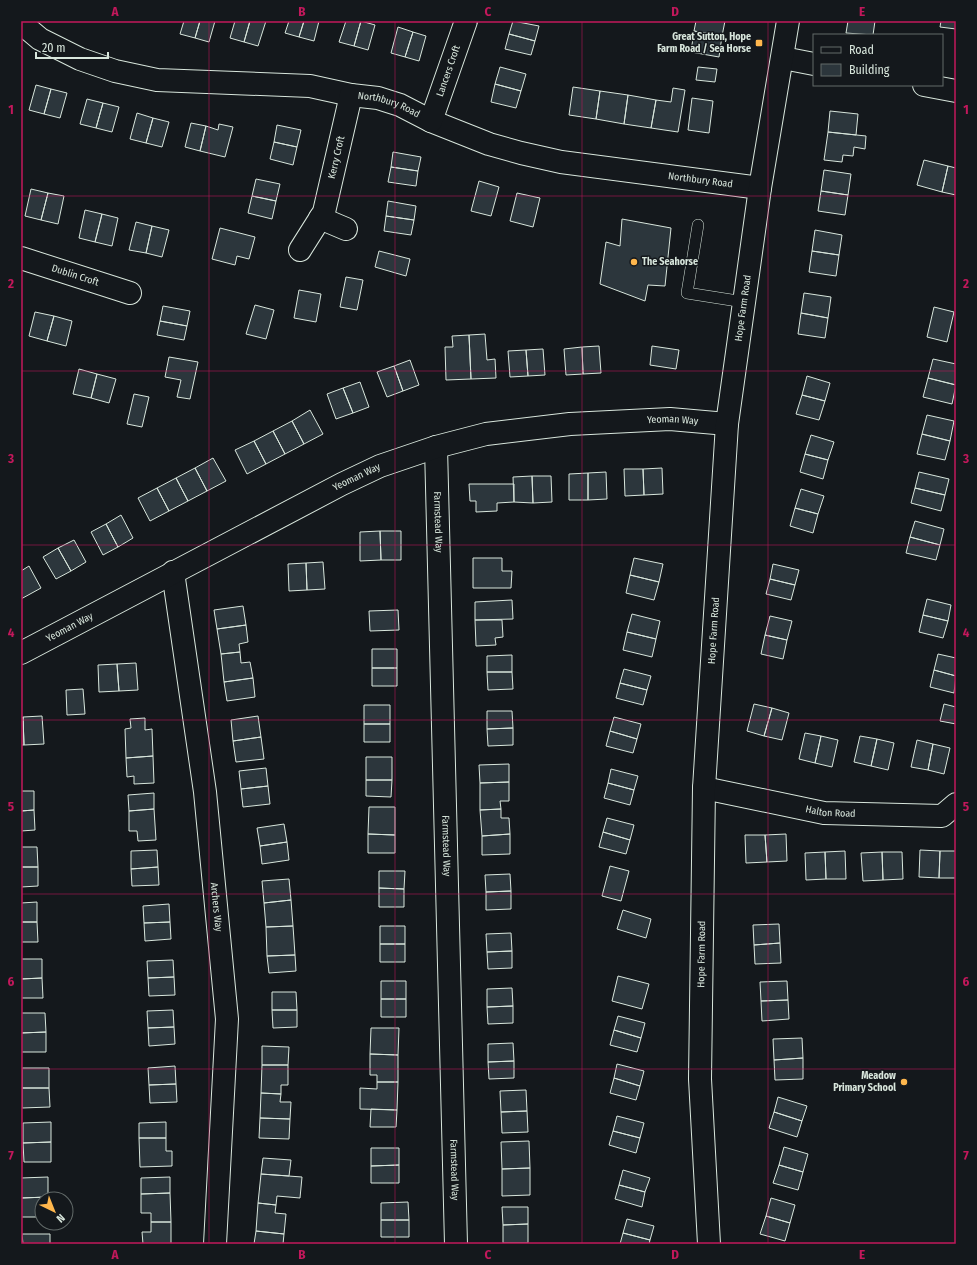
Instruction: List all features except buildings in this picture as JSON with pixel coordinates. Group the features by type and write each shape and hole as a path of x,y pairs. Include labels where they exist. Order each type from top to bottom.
{"street":[{"name":"Lancers Croft","path":"431,120 466,21"},
{"name":"Hope Farm Road","path":"708,1244 700,1080 704,788 727,424 760,188 788,21"},
{"name":"Northbury Road","path":"21,23 40,39 66,52 115,71 157,80 195,83 310,86 351,96 378,98 400,105 431,120 489,144 561,162 760,188"},
{"path":"783,58 813,64"},
{"path":"929,86 956,91"},
{"name":"Kerry Croft","path":"300,250 324,212 351,96"},
{"path":"320,218 346,229"},
{"name":"Dublin Croft","path":"21,258 130,293"},
{"name":"Yeoman Way","path":"21,653 173,572 380,466 436,447 486,434 570,424 670,419 727,424"},
{"name":"Farmstead Way","path":"436,447 456,1244"},
{"name":"Archers Way","path":"173,572 205,792 227,1019 215,1244"},
{"name":"Halton Road","path":"704,788 824,813 942,816 956,804"}],"lane":[{"path":"698,226 687,293 744,302"}],"place":[{"name":"Great Sutton, Hope Farm Road / Sea Horse","path":"759,43"},
{"name":"The Seahorse","path":"634,262"},
{"name":"Meadow Primary School","path":"904,1082"}]}
